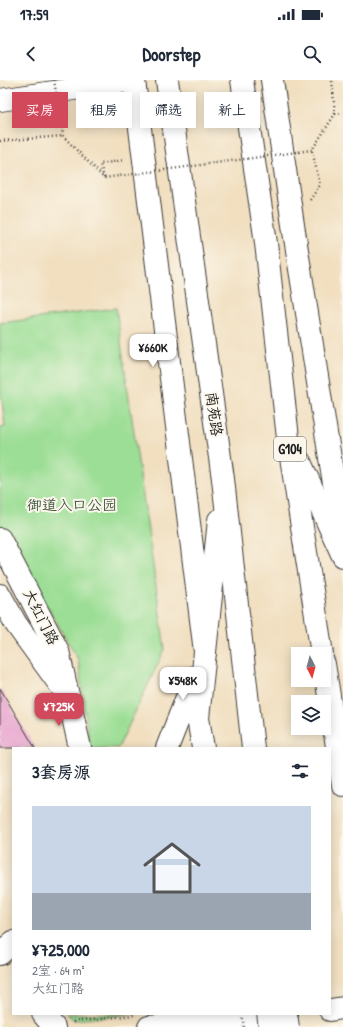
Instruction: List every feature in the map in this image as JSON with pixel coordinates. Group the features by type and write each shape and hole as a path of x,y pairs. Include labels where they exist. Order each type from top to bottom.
{"main road":[{"path":"0,100 134,80 205,652 167,747"},
{"name":"南苑路","path":"167,80 223,480 253,747"},
{"name":"G104","path":"242,80 266,243 288,438 321,647"},
{"path":"272,80 293,225 343,540"},
{"path":"288,438 343,556"},
{"path":"203,747 198,718 223,480"},
{"name":"大红门路","path":"0,539 58,651 80,747"},
{"name":"大红门路","path":"0,595 16,624 70,700"},
{"path":"328,687 343,785"},
{"path":"0,954 12,943"},
{"path":"331,1010 343,1008"},
{"path":"45,1015 63,1025"},
{"path":"142,1021 266,1015"},
{"path":"268,1015 270,1027"},
{"path":"287,1015 288,1027"}],"path":[{"path":"54,80 63,136 104,178"},
{"path":"320,185 312,150 335,114 332,80"},
{"path":"335,114 343,113"},
{"path":"0,141 63,136"},
{"path":"104,178 312,150"},
{"path":"104,178 100,164 144,157"},
{"path":"242,1015 244,1027"},
{"path":"63,1025 142,1021"}],"green space":[{"name":"御道入口公园","path":"116,308 165,649 118,747 90,747 78,659 0,525 0,427 5,426 0,384 0,323"},
{"path":"68,1015 125,1015 74,1020"}],"building":[{"path":"0,688 34,747 0,748"}]}
